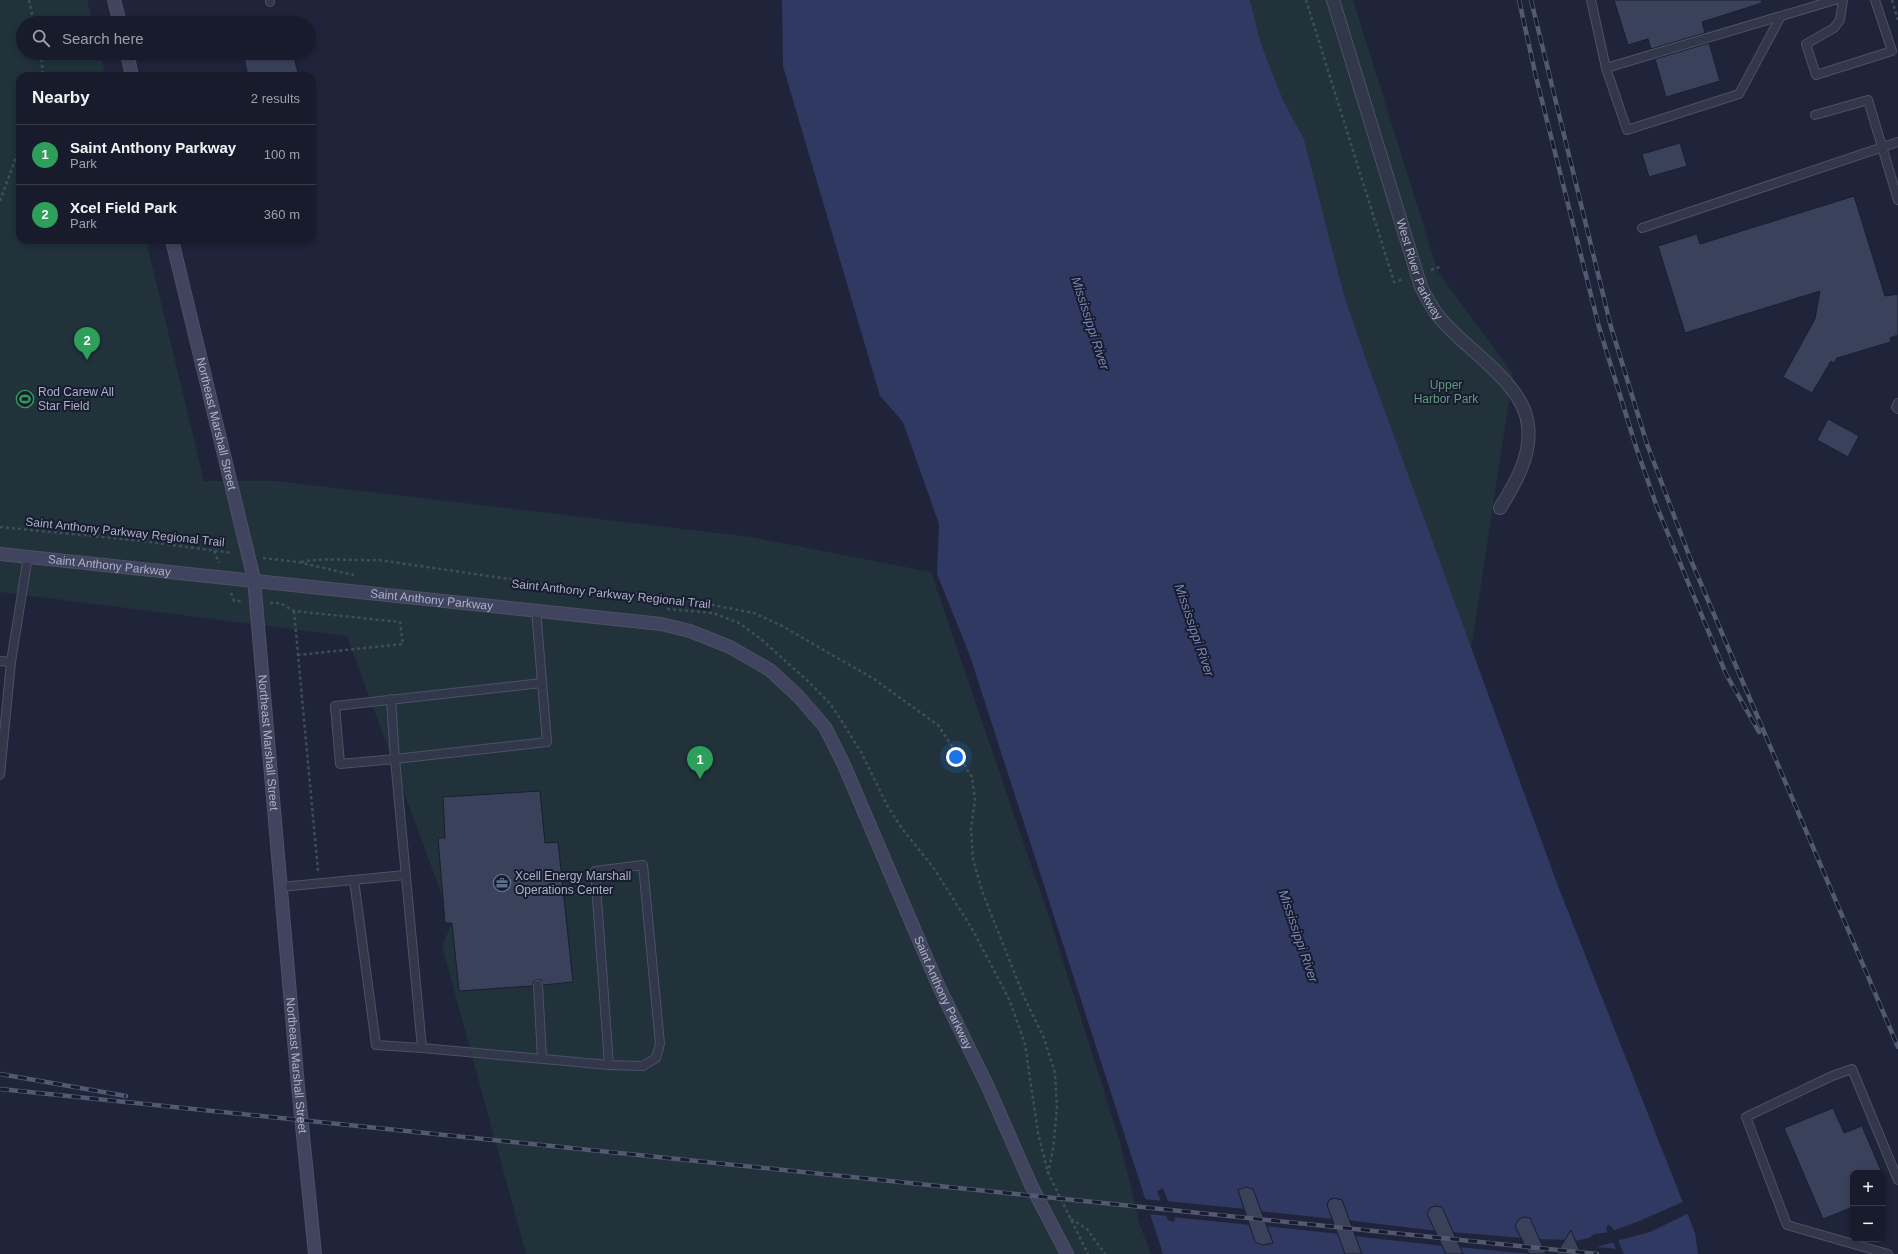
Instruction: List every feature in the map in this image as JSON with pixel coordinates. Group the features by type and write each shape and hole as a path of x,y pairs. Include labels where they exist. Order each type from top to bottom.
{"street":[{"path":"114,0 118,16"},
{"name":"West River Parkway","path":"1333,0 1421,287 1430,305 1440,319 1470,349 1499,374 1518,396 1528,425 1527,448 1516,482 1500,508"},
{"path":"129,60 131,72"},
{"name":"Northeast Marshall Street","path":"173,244 254,579 315,1254"},
{"name":"Saint Anthony Parkway","path":"0,554 254,579 661,624 690,631 730,647 770,670 798,696 825,727 844,765 939,987 988,1086 1031,1185 1067,1254"}],"lane":[{"path":"1591,0 1606,68 1627,130 1739,94 1781,16"},
{"path":"1606,68 1835,0"},
{"path":"1843,0 1840,20 1834,28 1806,44 1816,74 1892,50 1874,0"},
{"path":"1815,115 1868,100 1898,200"},
{"path":"1642,228 1898,142"},
{"path":"1898,403 1896,407 1898,410"},
{"path":"0,775 11,662 28,556"},
{"path":"536,610 547,742 340,764 336,706 542,683"},
{"path":"0,661 11,662"},
{"path":"391,700 405,875 422,1048"},
{"path":"354,880 376,1045 542,1058 609,1065 643,1066 656,1058 660,1044 643,865 595,871 609,1065"},
{"path":"281,887 405,875"},
{"path":"538,985 542,1058"},
{"path":"1888,1254 1787,1225 1746,1117 1852,1068 1898,1180"}],"path":[{"path":"29,0 32,16"},
{"path":"1306,0 1394,282"},
{"path":"1892,0 1898,20"},
{"path":"42,60 43,72"},
{"path":"0,201 16,157"},
{"name":"Saint Anthony Parkway Regional Trail","path":"0,527 142,541 248,555"},
{"path":"298,562 319,558 379,560 543,584 671,597 754,613 782,626 874,679 938,725 972,777 975,800 971,829 973,859 982,890 1024,997 1044,1038 1054,1073 1057,1108 1053,1150 1048,1173"},
{"path":"272,560 298,562 361,576"},
{"path":"280,603 294,611 400,622 403,644 298,654"},
{"name":"Saint Anthony Parkway Regional Trail","path":"662,608 713,613 739,624 761,639 811,684 831,705 841,720 861,752 887,805 903,830 933,867 967,920 1009,999 1025,1044 1038,1133 1048,1173 1088,1254"},
{"path":"294,611 318,883"},
{"path":"1070,1218 1086,1229 1105,1254"}],"green space":[{"path":"0,0 87,0 91,16 16,16 16,60 102,60 105,72 16,72 16,244 147,244 204,481 276,481 751,537 931,572 1052,926 1120,1142 1140,1225 1151,1254 526,1254 442,946 452,923 347,636 0,592"},
{"name":"Upper Harbor Park","path":"1250,0 1353,0 1438,272 1513,374 1471,650 1344,295 1304,139 1283,100 1261,44"}],"water":[{"name":"Mississippi River","path":"782,0 1250,0 1261,44 1283,100 1304,139 1344,295 1366,359 1558,886 1695,1233 1698,1254 1624,1254 1612,1227 1608,1225 1606,1229 1619,1254 1581,1254 1574,1236 1569,1233 1574,1254 1546,1254 1530,1219 1525,1218 1519,1220 1515,1226 1529,1254 1463,1254 1442,1208 1435,1206 1430,1208 1427,1214 1446,1254 1361,1254 1342,1200 1335,1198 1329,1200 1327,1205 1345,1254 1163,1254 970,656 937,574 939,524 903,422 880,396 783,66","holes":["1163,1188 1175,1219 1174,1222 1168,1220 1157,1191","1241,1189 1253,1189 1272,1239 1270,1244 1262,1245 1255,1242 1239,1194"]}],"pier":[{"path":"1143,1199 1163,1201 1169,1216 1148,1214"},
{"path":"1166,1201 1246,1209 1251,1225 1172,1217"},
{"path":"1685,1201 1689,1213 1650,1232 1616,1241 1612,1231"},
{"path":"1259,1211 1334,1219 1340,1234 1265,1226"},
{"path":"1347,1220 1437,1231 1444,1246 1353,1236"},
{"path":"1451,1232 1523,1238 1531,1254 1458,1247"},
{"path":"1610,1232 1615,1242 1596,1247 1619,1249 1621,1254 1579,1254 1575,1241 1589,1238 1594,1234"},
{"path":"1537,1239 1571,1240 1576,1254 1544,1254"}],"building":[{"path":"1614,0 1761,0 1762,3 1702,22 1705,33 1651,49 1648,39 1628,45"},
{"path":"1709,43 1720,81 1666,97 1655,59"},
{"path":"245,60 295,60 298,72 247,72"},
{"path":"1680,143 1687,166 1649,177 1642,154"},
{"path":"1854,196 1885,296 1898,294 1898,335 1890,338 1891,342 1837,358 1834,363 1831,361 1812,393 1783,377 1815,319 1820,291 1685,333 1658,246 1697,234 1700,244"},
{"path":"1828,419 1859,436 1848,457 1817,440"},
{"name":"Xcell Energy Marshall Operations Center","path":"540,791 545,843 558,842 573,982 543,985 541,980 537,980 533,982 533,986 459,991 452,923 445,923 438,838 445,838 443,797"},
{"path":"1833,1108 1844,1133 1862,1126 1881,1170 1850,1170 1850,1208 1823,1219 1784,1128"},
{"path":"1246,1187 1253,1189 1273,1243 1262,1245 1255,1242 1238,1190"},
{"path":"1334,1198 1342,1200 1362,1254 1345,1254 1327,1205 1329,1200"},
{"path":"1435,1206 1442,1207 1463,1254 1446,1254 1427,1214 1430,1208"},
{"path":"1523,1217 1530,1218 1546,1254 1529,1254 1515,1226 1518,1220"},
{"path":"1571,1230 1581,1254 1556,1254"}],"railway":[{"path":"1519,0 1536,77 1599,327 1636,447 1657,507 1726,674 1759,732"},
{"path":"1531,0 1611,327 1647,444 1690,558 1898,1047"},
{"path":"0,1074 126,1096"},
{"path":"0,1089 1597,1254"}],"place":[{"name":"Xcel Field Park","path":"87,360"},
{"name":"Rod Carew All Star Field","path":"25,399"},
{"name":"Saint Anthony Parkway","path":"700,779"},
{"name":"Xcell Energy Marshall Operations Center","path":"502,883"}]}
